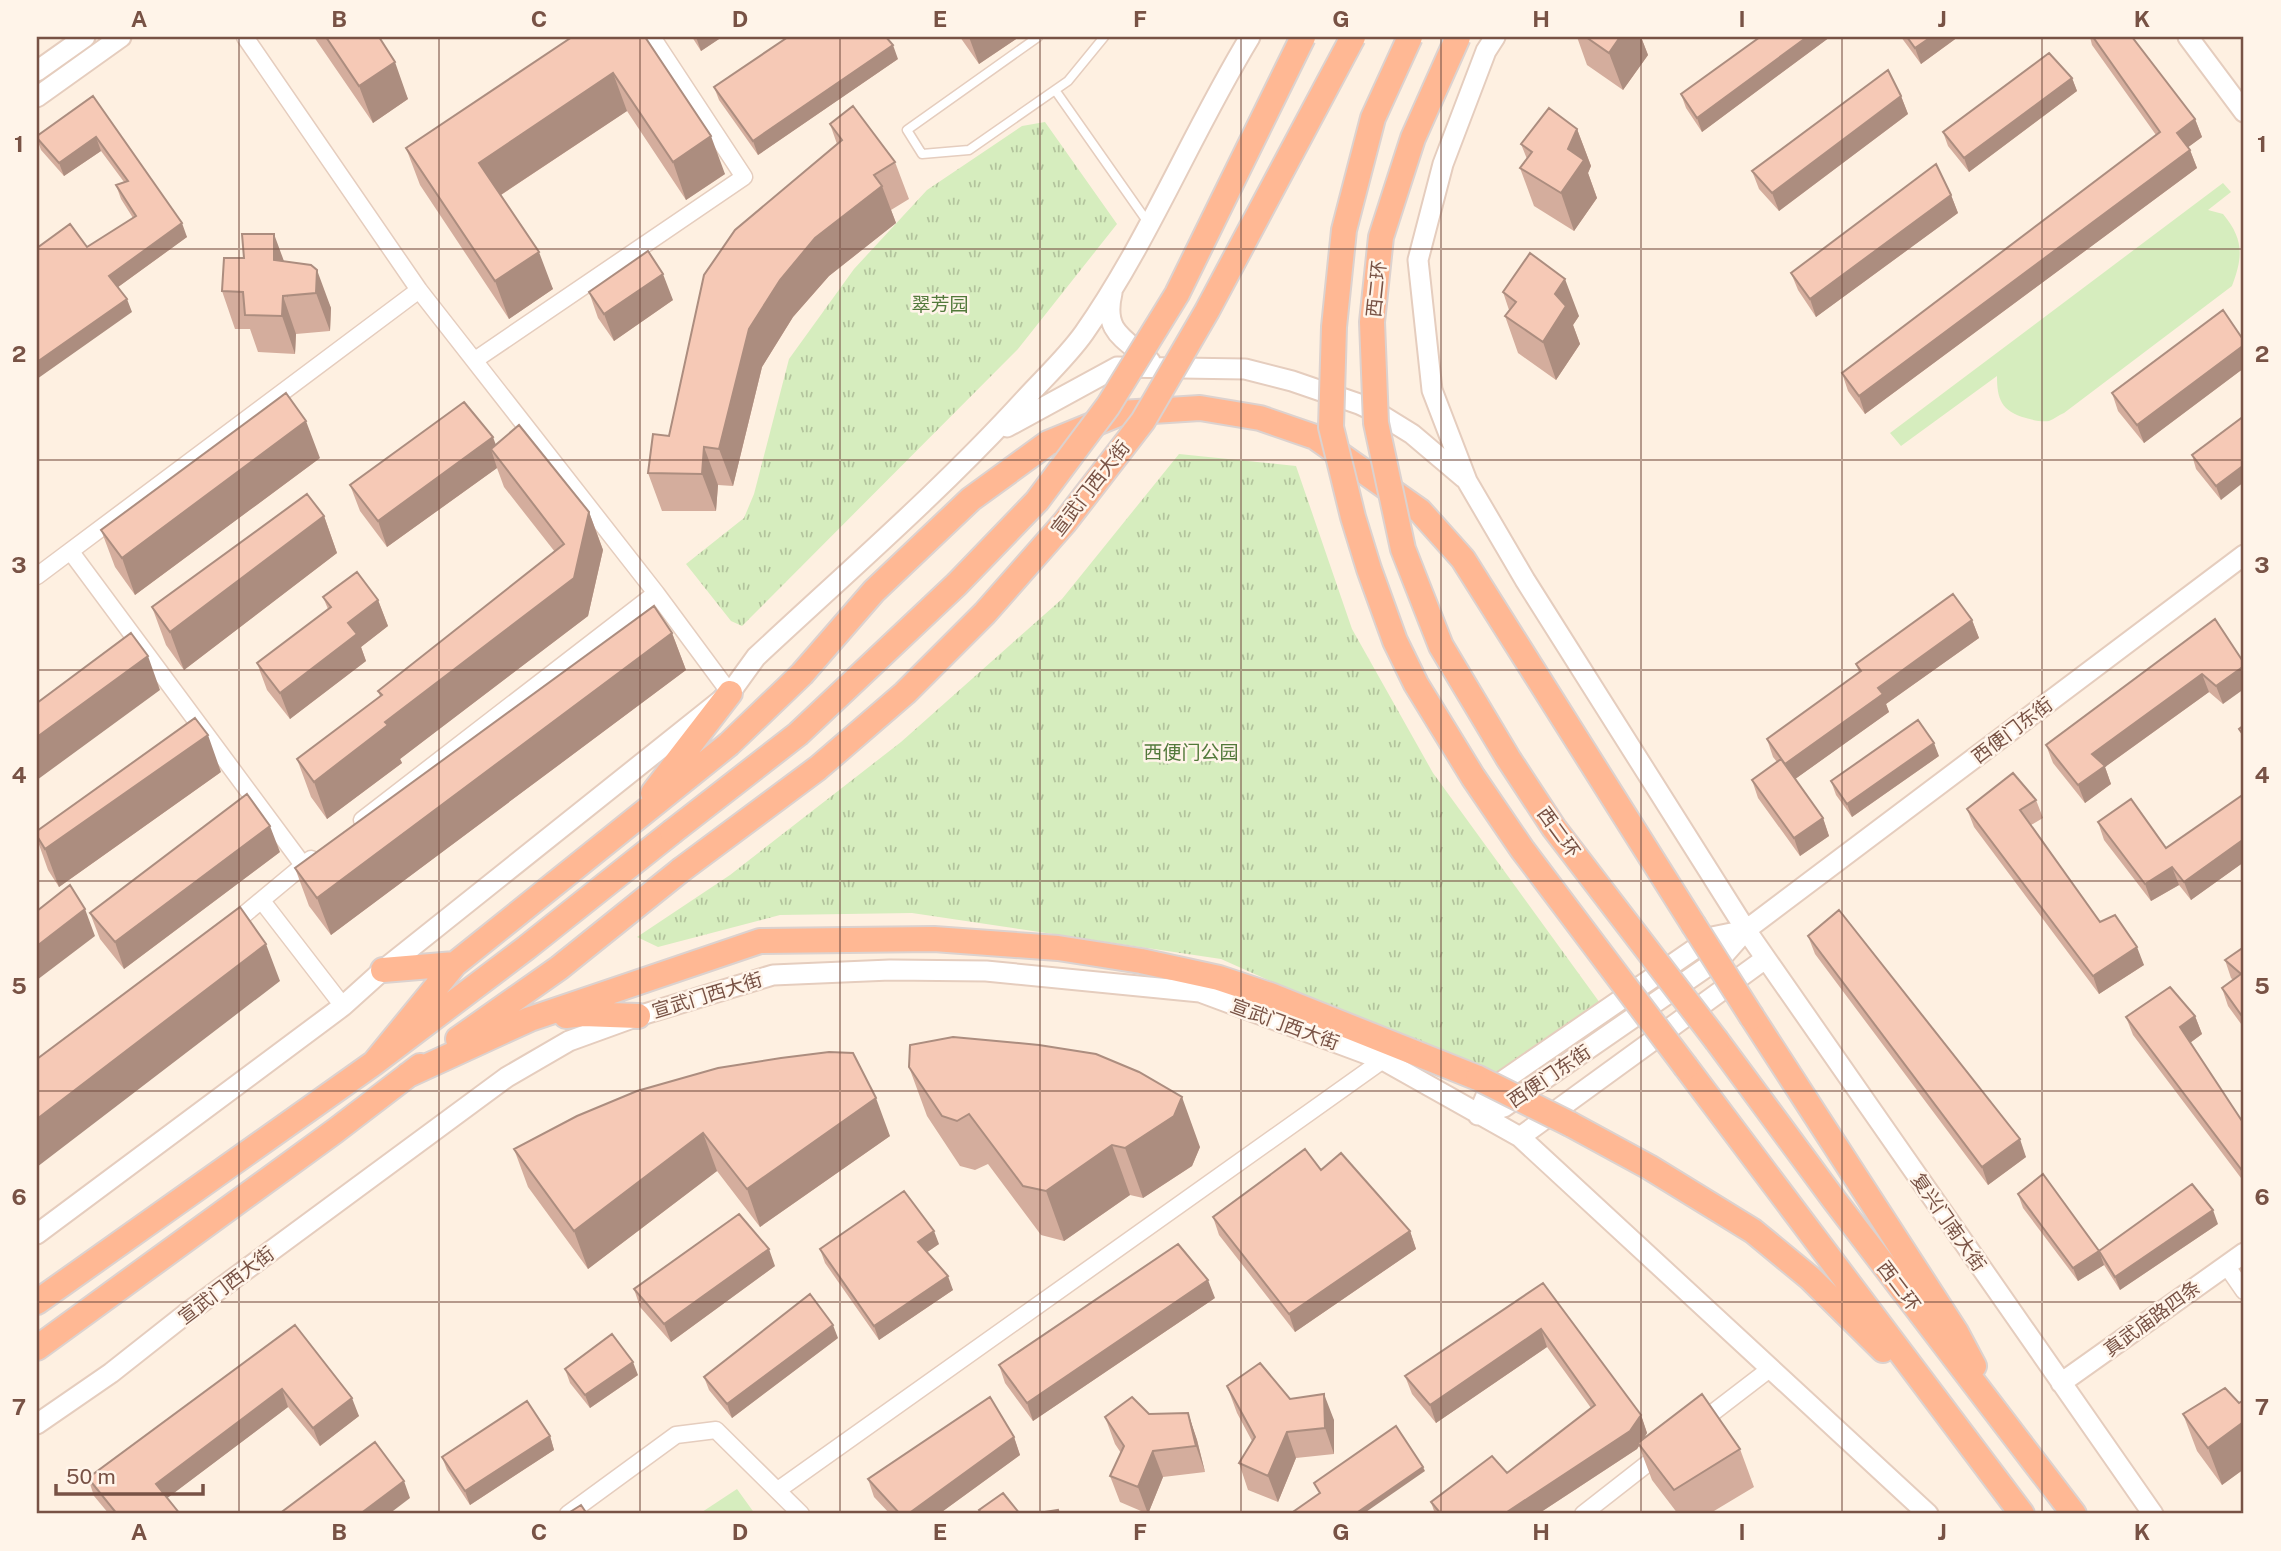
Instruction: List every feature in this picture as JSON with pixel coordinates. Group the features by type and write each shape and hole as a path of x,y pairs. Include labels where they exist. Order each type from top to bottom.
{"highway":[{"name":"宣武门西大街","path":"37,1302 374,1063 526,948 798,734 957,584 1037,501 1108,406 1177,294 1303,37"},
{"name":"宣武门西大街","path":"37,1348 408,1075 559,968 681,870 818,768 905,693 985,613 1065,522 1149,410 1208,311 1353,37"},
{"name":"西二环","path":"1410,37 1373,118 1344,230 1334,327 1331,427 1368,569 1395,641 1430,707 1522,849 2021,1514"},
{"name":"西二环","path":"1458,37 1413,138 1381,237 1372,322 1376,423 1403,549 1441,646 1508,758 1554,828 2074,1514"},
{"path":"374,1063 455,964 729,744 802,674 874,592 971,499 1048,443 1121,413 1200,408 1260,418 1315,437 1420,511 1463,559 1752,1017 1956,1332 2005,1425"},
{"path":"627,827 730,693"},
{"path":"408,1075 530,1019 760,941 934,939 996,942 1127,959 1219,978 1270,995 1478,1078 1649,1167 1753,1231 1810,1278 1944,1410"},
{"path":"383,970 455,964"},
{"path":"530,1019 583,1014 638,1016"}],"street":[{"path":"37,71 85,37"},
{"path":"37,97 121,37"},
{"path":"245,37 419,290 656,593 730,693"},
{"path":"475,360 744,177 652,37"},
{"path":"37,1234 342,1006 383,970 730,693 756,657 989,438 1082,336 1114,289 1220,87 1250,37"},
{"path":"1495,37 1486,51 1443,163 1418,260 1432,390 1467,481 1525,580 1746,930"},
{"path":"2188,37 2244,113"},
{"path":"1114,289 1108,312 1113,328 1158,368"},
{"path":"37,576 419,290"},
{"path":"989,438 1117,367 1245,369 1359,404 1393,420 1467,481"},
{"path":"71,552 303,865"},
{"name":"西便门东街","path":"1478,1115 1503,1107 1724,955 1746,930 2244,555"},
{"path":"347,831 656,593"},
{"path":"219,935 325,848"},
{"path":"262,901 342,1006"},
{"name":"复兴门南大街","path":"1746,930 2153,1514"},
{"path":"1520,1137 1765,959"},
{"name":"宣武门西大街","path":"37,1424 111,1373 187,1313 506,1077 569,1041 638,1016 773,975 890,970 986,971 1200,992 1382,1060 1478,1115"},
{"path":"778,1490 1382,1060"},
{"path":"1478,1115 1520,1137 1928,1514"},
{"name":"真武庙路四条","path":"2061,1383 2244,1253"},
{"path":"2226,1265 2244,1291"},
{"path":"1583,1514 1771,1368"},
{"path":"568,1514 676,1435 716,1430 801,1514"}],"lane":[{"path":"1038,37 907,130 922,154 969,150 1068,81 1104,37"},
{"path":"1055,90 1149,224"}],"green space":[{"name":"翠芳园","path":"1045,122 1117,224 1018,349 742,626 731,621 686,564 744,518 754,494 789,359 854,269 927,190 1022,126"},
{"path":"2223,183 2231,192 2208,210 2223,214 2238,240 2240,257 2232,286 2064,413 2049,421 2043,421 2028,419 2011,412 2000,398 1997,376 1901,446 1890,433"},
{"name":"西便门公园","path":"1179,454 1296,466 1352,629 1433,773 1600,1003 1490,1079 1221,959 912,913 780,915 658,947 637,937 730,875 901,742 1062,599"},
{"path":"737,1489 755,1514 699,1514"}],"building":[{"path":"326,37 379,37 395,62 359,86"},
{"path":"572,37 645,37 711,136 673,162 613,73 479,163 539,252 495,281 406,148"},
{"path":"788,37 886,37 893,45 753,141 714,87"},
{"path":"1586,37 1620,37 1609,53"},
{"path":"1760,37 1807,37 1697,118 1681,94"},
{"path":"1907,37 1931,37 1915,48"},
{"path":"2093,37 2132,37 2195,119 2177,133 2190,150 1859,396 1842,373 2160,132"},
{"path":"2049,53 2072,78 1964,158 1943,132"},
{"path":"1888,70 1901,96 1772,193 1752,171"},
{"path":"93,96 182,223 109,276 127,299 37,362 37,248 70,224 87,247 136,216 116,185 128,181 96,137 59,163 37,138"},
{"path":"853,106 895,162 874,175 882,186 815,238 780,280 749,329 719,449 704,447 702,474 648,473 653,434 669,436 704,275 735,230 842,140 830,124"},
{"path":"1549,108 1577,129 1568,149 1584,160 1561,193 1520,168 1532,152 1521,144"},
{"path":"1936,164 1951,195 1810,299 1791,273"},
{"path":"242,234 274,234 274,260 311,265 317,270 316,293 283,296 282,316 245,315 243,292 222,291 224,258 244,258"},
{"path":"648,251 663,274 604,314 589,292"},
{"path":"1530,253 1565,279 1555,294 1566,306 1543,342 1505,316 1516,302 1503,292"},
{"path":"2223,310 2244,345 2137,425 2112,393"},
{"path":"286,393 306,421 122,558 101,530"},
{"path":"464,402 493,437 378,521 350,485"},
{"path":"2244,416 2244,465 2216,486 2192,455"},
{"path":"519,425 589,512 574,578 385,722 388,725 314,782 297,759 382,695 378,691 564,544 491,449"},
{"path":"307,494 324,516 170,632 152,607"},
{"path":"357,572 378,600 348,623 357,634 280,693 257,663 331,607 323,597"},
{"path":"1953,594 1972,620 1878,688 1883,694 1785,764 1767,739 1861,671 1856,664"},
{"path":"654,606 672,633 317,898 295,868"},
{"path":"2215,619 2244,666 2216,686 2202,674 2092,754 2105,766 2078,785 2046,745"},
{"path":"131,633 148,656 37,737 37,703"},
{"path":"195,718 208,735 45,849 37,831"},
{"path":"1918,720 1934,743 1847,804 1831,781"},
{"path":"1781,759 1823,818 1794,838 1752,780"},
{"path":"2013,773 2036,800 2020,810 2100,922 2115,915 2137,947 2093,976 1967,809"},
{"path":"247,794 270,826 115,942 90,913"},
{"path":"2244,794 2244,839 2184,882 2172,867 2145,884 2098,822 2131,799 2166,848"},
{"path":"70,885 85,909 37,946 37,911"},
{"path":"240,907 266,944 37,1119 37,1059"},
{"path":"1839,910 2020,1139 1982,1167 1808,936"},
{"path":"2244,947 2244,1019 2222,988 2241,974 2225,960"},
{"path":"2170,987 2195,1016 2180,1027 2244,1124 2244,1173 2126,1017"},
{"path":"953,1037 1039,1045 1096,1054 1139,1072 1182,1097 1174,1116 1125,1148 1112,1145 1046,1191 1023,1186 969,1114 957,1121 942,1116 909,1067 910,1045"},
{"path":"829,1052 853,1053 876,1098 747,1189 703,1133 574,1231 514,1149 577,1116 637,1091 718,1068"},
{"path":"1305,1149 1321,1170 1341,1153 1410,1231 1289,1314 1213,1217"},
{"path":"2043,1174 2099,1251 2073,1268 2018,1194"},
{"path":"2192,1184 2213,1210 2115,1277 2099,1251"},
{"path":"904,1191 934,1231 918,1242 948,1276 874,1326 820,1249"},
{"path":"739,1214 769,1249 664,1324 634,1289"},
{"path":"1178,1244 1208,1280 1027,1403 999,1365"},
{"path":"1543,1283 1641,1415 1630,1431 1504,1514 1441,1514 1431,1502 1492,1456 1507,1473 1595,1405 1541,1329 1430,1405 1405,1376"},
{"path":"810,1294 833,1325 727,1404 704,1377"},
{"path":"295,1325 352,1398 313,1428 282,1389 156,1484 180,1514 117,1514 88,1478"},
{"path":"612,1334 633,1362 585,1395 565,1369"},
{"path":"1260,1363 1290,1399 1324,1394 1325,1428 1287,1432 1268,1476 1239,1463 1255,1437 1227,1386"},
{"path":"2225,1388 2239,1403 2244,1400 2244,1425 2242,1423 2208,1448 2183,1414"},
{"path":"1702,1394 1740,1449 1674,1490 1638,1443"},
{"path":"990,1397 1014,1437 908,1514 900,1514 868,1479"},
{"path":"1132,1397 1149,1414 1188,1413 1196,1446 1153,1451 1138,1487 1110,1476 1124,1446 1105,1417"},
{"path":"527,1401 550,1436 465,1491 442,1457"},
{"path":"1396,1426 1423,1467 1355,1514 1290,1514 1320,1493 1314,1483"},
{"path":"375,1442 404,1481 360,1514 279,1514"},
{"path":"1003,1493 1020,1514 982,1514 979,1510"},
{"path":"581,1505 587,1514 567,1514"},
{"path":"1058,1510 1059,1514 1032,1514"}]}
